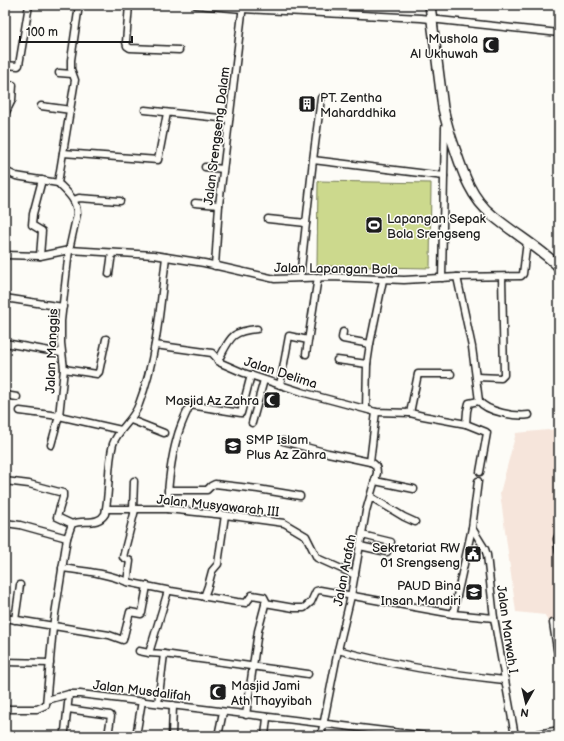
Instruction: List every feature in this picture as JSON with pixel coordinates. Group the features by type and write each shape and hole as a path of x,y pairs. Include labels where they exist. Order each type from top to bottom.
{"main road":[{"path":"430,5 439,81 446,121 464,175 473,193 482,206 491,215 558,264"}],"street":[{"path":"5,66 19,65 29,5"},
{"path":"58,183 75,80 71,69 71,60 79,5"},
{"path":"129,5 127,46 130,48 179,50"},
{"path":"196,5 431,18 559,33"},
{"name":"Jalan Srengseng Dalam","path":"215,266 219,205 243,7"},
{"path":"60,73 72,74"},
{"path":"5,114 12,100 13,85"},
{"path":"300,278 312,160 321,98"},
{"path":"41,106 71,110"},
{"path":"145,110 229,119"},
{"path":"63,153 158,160 167,113"},
{"path":"442,278 446,121"},
{"path":"312,160 444,176"},
{"path":"205,167 223,169"},
{"path":"5,171 16,176 58,183 74,200 79,198 120,201"},
{"path":"40,256 42,231 32,225 33,214 42,180"},
{"name":"Jalan Manggis","path":"51,445 59,416 64,369 60,337 69,250 77,214 77,208 74,200"},
{"path":"195,203 219,205"},
{"path":"268,219 306,223"},
{"name":"Jalan Lapangan Bola","path":"5,255 40,256 69,250 154,255 199,262 275,279 337,277 404,280 519,276 523,274 527,241"},
{"path":"109,274 112,253"},
{"path":"5,481 29,484 63,493 57,517 72,524 97,521 104,517 112,447 121,430 131,420 138,408 155,345 166,257"},
{"path":"456,277 472,347 479,401 483,405 505,414 520,417 529,415"},
{"path":"477,377 501,378 504,375 502,277"},
{"path":"306,354 318,278"},
{"path":"366,409 367,364 383,280"},
{"path":"5,298 63,307"},
{"path":"218,361 230,338 244,330 257,329"},
{"path":"343,332 343,339 370,344"},
{"path":"280,385 289,336 308,340"},
{"path":"64,369 97,374 99,372 106,339"},
{"path":"5,343 61,353"},
{"name":"Jalan Delima","path":"155,345 212,353 221,363 264,380 376,412 407,413 466,424 487,433 480,472"},
{"path":"337,360 367,364"},
{"path":"407,413 418,374 451,374"},
{"path":"167,509 168,490 177,437 190,406 241,413 251,375"},
{"path":"252,423 264,380"},
{"path":"5,395 18,397"},
{"path":"466,424 469,403 479,401"},
{"path":"20,411 59,416 121,430"},
{"name":"Jalan Arafah","path":"322,736 323,723 338,650 375,481 376,466 370,462 376,412"},
{"path":"131,420 164,433"},
{"path":"282,441 328,454 370,462"},
{"path":"127,582 130,561 123,557 134,510 134,481"},
{"path":"375,481 414,489"},
{"path":"453,614 472,528 478,481"},
{"path":"168,490 207,490 216,484 300,496"},
{"path":"371,497 415,522"},
{"name":"Jalan Musyawarah III","path":"106,509 167,509 277,521 290,525 306,536 317,558 355,574"},
{"path":"204,596 212,571 218,564 225,515"},
{"path":"5,523 20,525 67,538"},
{"path":"47,700 53,626 67,538 72,524"},
{"name":"Jalan Marwah I","path":"472,528 485,549 487,556 494,618 504,680 516,736"},
{"path":"559,534 557,539 559,552"},
{"path":"362,535 391,542"},
{"path":"360,546 387,552"},
{"path":"62,568 101,574 127,582 168,590 246,603 252,595 262,596 265,601 294,608 304,608 311,602 318,590 453,614 494,618"},
{"path":"15,620 20,585"},
{"path":"5,618 109,635 123,640 130,612 142,613 147,586"},
{"path":"149,653 168,590"},
{"path":"246,714 258,631 265,601"},
{"path":"553,623 559,662"},
{"path":"338,650 411,668 463,676 504,680"},
{"path":"139,651 308,674"},
{"path":"158,703 164,654"},
{"path":"5,662 50,664"},
{"path":"65,731 69,694"},
{"name":"Jalan Musdalifah","path":"5,709 37,709 43,707 47,700 69,694 142,701 267,718 323,723 426,736"},
{"path":"136,736 142,701"},
{"path":"172,736 173,705"},
{"path":"68,709 110,715 112,718 108,736"},
{"path":"218,736 223,712"},
{"path":"264,736 267,718"},
{"path":"528,736 559,730"}],"shaded area":[{"path":"559,429 559,644 557,644 545,615 516,612 500,493 516,433"}],"green space":[{"name":"Lapangan Sepak Bola Srengseng","path":"318,181 431,183 430,268 317,266"}],"place":[{"name":"Mushola Al Ukhuwah","path":"491,45"},
{"name":"PT. Zentha Maharddhika","path":"307,104"},
{"name":"Lapangan Sepak Bola Srengseng","path":"374,225"},
{"name":"Masjid Az Zahra","path":"272,400"},
{"name":"SMP Islam Plus Az Zahra","path":"233,446"},
{"name":"Sekretariat RW 01 Srengseng","path":"473,554"},
{"name":"PAUD Bina Insan Mandiri","path":"474,592"},
{"name":"Masjid Jami Ath Thayyibah","path":"218,692"}]}
